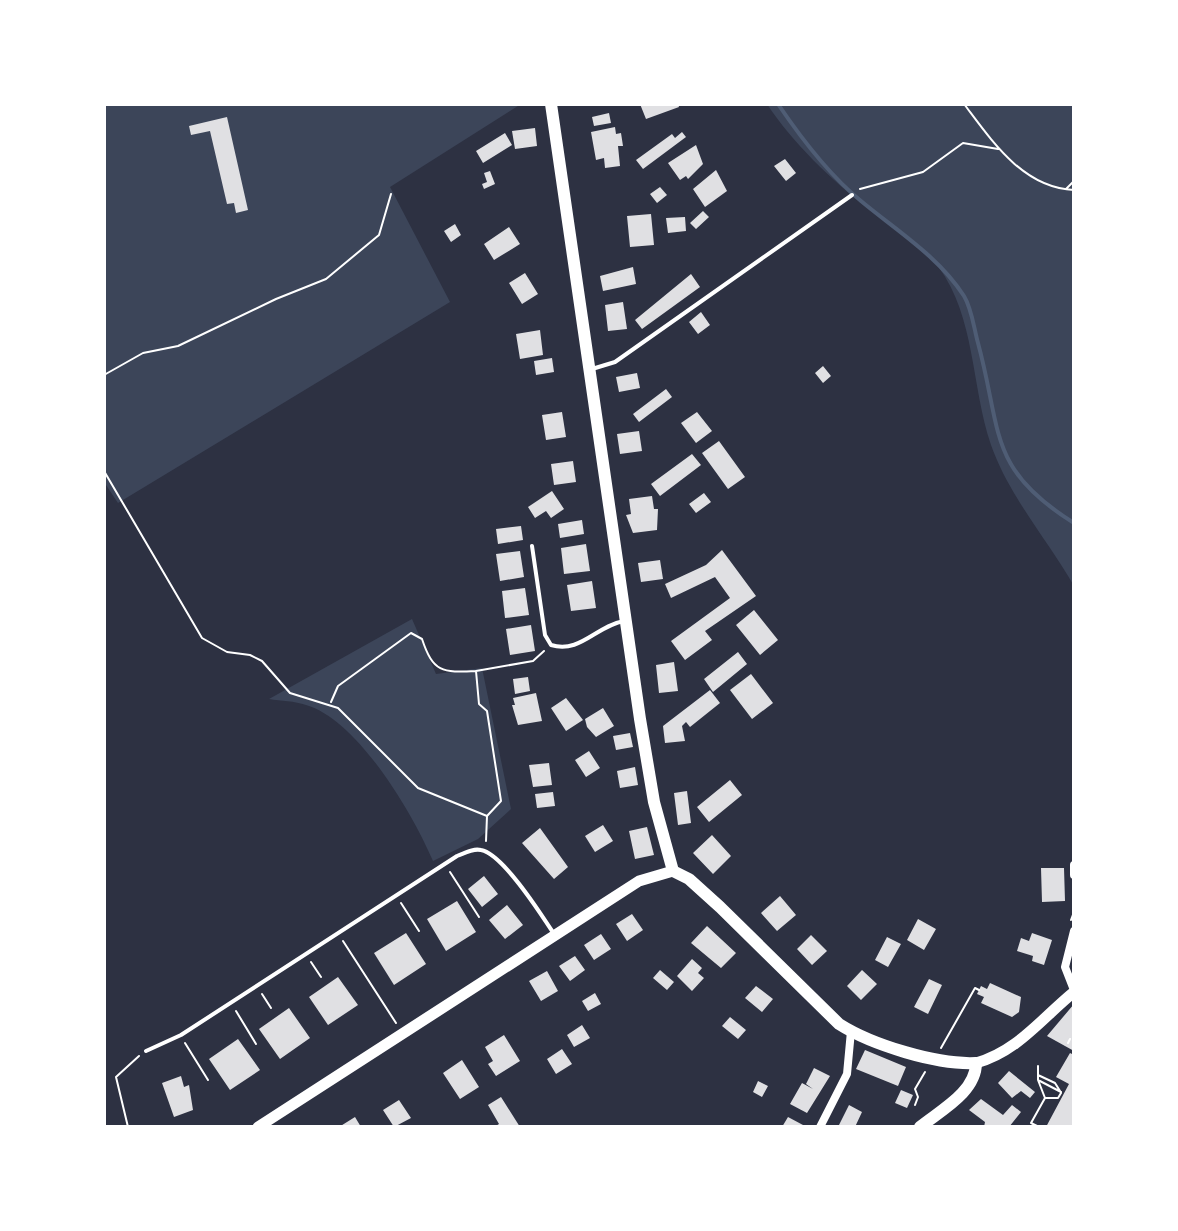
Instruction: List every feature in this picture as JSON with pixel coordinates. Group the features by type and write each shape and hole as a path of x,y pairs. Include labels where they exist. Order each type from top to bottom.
{"main road":[{"path":"551,104 654,802 673,871 689,879 851,1031 938,1055 957,1064 976,1063 976,1076 970,1086 920,1127"}],"street":[{"path":"1074,865 1074,875"},
{"path":"258,1127 639,881 673,871"},
{"path":"976,1063 999,1055 1019,1041 1074,991 1065,967 1074,931"},
{"path":"820,1127 847,1074 851,1031"}],"lane":[{"path":"589,370 615,362 853,194"},
{"path":"532,546 545,635 551,645 573,647 612,623 626,621"},
{"path":"146,1051 181,1035 445,864 476,849 485,850 499,861 555,936"}],"path":[{"path":"964,104 998,149 1035,181 1074,190"},
{"path":"853,194 865,186 923,172 963,143 998,149"},
{"path":"1065,190 1074,181"},
{"path":"104,375 143,353 178,346 276,299 326,279 379,235 391,194"},
{"path":"104,471 202,638 217,648 262,661 290,693 331,703 373,739 418,788 487,816"},
{"path":"331,703 338,686 411,633 422,639 430,661 443,670 476,671 533,661 551,645"},
{"path":"476,671 479,704 487,711 501,801 487,816 485,850"},
{"path":"445,864 479,917"},
{"path":"396,896 419,931"},
{"path":"338,933 403,1035"},
{"path":"305,954 321,977"},
{"path":"257,986 271,1008"},
{"path":"915,1105 918,1097 915,1089 922,1072 931,1070 975,988 979,990"},
{"path":"231,1003 256,1044"},
{"path":"181,1035 208,1080"},
{"path":"128,1127 116,1077 146,1051"},
{"path":"1038,1066 1038,1080 1046,1098"},
{"path":"1038,1075 1055,1083 1061,1092"},
{"path":"1038,1080 1061,1092"},
{"path":"1039,1127 1031,1123 1055,1083"},
{"path":"1046,1098 1058,1098 1061,1092"}],"shaded area":[{"path":"104,104 521,104 390,187 450,302 118,503 104,482"},
{"path":"767,104 1074,104 1074,586 1018,500 999,464 985,423 960,308 938,266 914,241 827,173 800,146"},
{"path":"412,619 436,674 482,668 511,809 478,839 433,861 412,819 382,771 345,729 326,714 306,705 269,699"}],"building":[{"path":"640,104 678,104 679,107 646,119"},
{"path":"609,113 611,123 594,126 592,117"},
{"path":"227,117 248,210 236,213 234,203 227,204 210,131 191,135 189,126"},
{"path":"615,127 616,134 621,133 623,146 618,146 620,166 605,168 604,158 596,160 591,132"},
{"path":"535,128 537,146 515,149 512,131"},
{"path":"682,132 686,137 643,169 636,160 672,134 675,138"},
{"path":"505,133 512,145 483,163 476,151"},
{"path":"696,145 703,164 688,179 686,176 680,180 668,163"},
{"path":"785,159 796,173 786,181 774,166"},
{"path":"716,170 727,191 705,207 693,189"},
{"path":"490,171 495,184 484,189 482,184 487,182 484,173"},
{"path":"660,187 667,195 657,203 650,194"},
{"path":"703,211 709,217 696,229 690,223"},
{"path":"651,214 654,245 630,247 627,216"},
{"path":"685,217 686,231 668,233 666,218"},
{"path":"455,224 461,235 451,242 444,231"},
{"path":"509,227 520,244 494,260 484,244"},
{"path":"633,267 636,284 603,291 600,276"},
{"path":"525,273 538,294 522,304 509,283"},
{"path":"691,274 700,287 642,329 635,320"},
{"path":"623,302 627,329 608,331 605,305"},
{"path":"701,312 710,325 698,334 689,322"},
{"path":"540,330 543,355 520,359 516,334"},
{"path":"552,358 554,372 536,375 534,361"},
{"path":"823,366 831,376 823,383 815,373"},
{"path":"637,373 640,388 619,392 616,377"},
{"path":"666,389 672,397 639,422 633,414"},
{"path":"562,412 566,437 546,440 542,415"},
{"path":"697,412 712,431 696,443 681,423"},
{"path":"639,431 642,451 620,454 617,434"},
{"path":"719,441 745,477 728,489 702,453"},
{"path":"692,454 701,465 660,496 651,484"},
{"path":"573,461 576,482 554,485 551,464"},
{"path":"552,491 564,509 551,518 546,511 535,518 528,507"},
{"path":"704,493 711,502 696,513 689,504"},
{"path":"652,496 654,509 658,509 657,530 633,533 626,515 631,514 629,499"},
{"path":"582,520 584,534 560,538 558,524"},
{"path":"521,526 523,540 498,544 496,529"},
{"path":"586,544 590,571 564,574 561,548"},
{"path":"722,550 756,596 705,631 712,640 685,660 671,641 730,598 715,577 671,598 665,584 706,565"},
{"path":"520,551 524,577 500,581 496,554"},
{"path":"660,560 663,579 641,582 638,563"},
{"path":"592,581 596,608 571,611 567,585"},
{"path":"525,588 529,615 505,618 502,591"},
{"path":"754,610 778,640 760,655 736,625"},
{"path":"531,625 535,651 510,655 506,629"},
{"path":"738,652 747,664 713,692 704,679"},
{"path":"674,662 678,691 659,693 656,665"},
{"path":"751,674 773,703 752,719 730,690"},
{"path":"528,677 530,691 515,694 513,679"},
{"path":"710,690 720,703 690,727 686,722 682,726 685,741 665,743 663,726"},
{"path":"536,693 542,721 518,725 513,698"},
{"path":"566,698 583,720 566,731 551,708"},
{"path":"603,708 614,726 596,737 587,727 585,719"},
{"path":"630,733 633,747 616,750 613,736"},
{"path":"589,751 600,768 586,777 575,760"},
{"path":"549,763 552,785 533,787 529,765"},
{"path":"635,767 638,785 620,788 617,771"},
{"path":"730,780 742,795 709,822 697,807"},
{"path":"687,791 691,823 678,825 674,793"},
{"path":"553,792 555,806 537,808 535,794"},
{"path":"603,825 613,841 595,852 585,836"},
{"path":"647,827 654,855 635,859 629,831"},
{"path":"540,828 568,867 554,879 522,843"},
{"path":"712,835 731,856 713,874 693,853"},
{"path":"1041,868 1064,868 1065,901 1042,902"},
{"path":"484,876 498,894 482,907 468,889"},
{"path":"780,896 796,915 777,931 761,913"},
{"path":"457,901 476,932 446,951 427,919"},
{"path":"507,905 523,925 505,939 489,920"},
{"path":"632,914 643,930 627,941 616,924"},
{"path":"918,919 936,929 924,950 907,940"},
{"path":"707,926 736,953 721,968 691,943"},
{"path":"406,933 426,964 394,985 374,953"},
{"path":"1032,933 1052,940 1044,965 1032,961 1033,956 1017,951 1021,938 1029,941"},
{"path":"601,934 611,949 594,960 584,945"},
{"path":"811,935 827,951 812,965 797,949"},
{"path":"887,937 901,944 888,967 875,960"},
{"path":"575,956 585,970 570,981 559,966"},
{"path":"692,959 702,968 698,973 704,978 692,991 677,976"},
{"path":"660,970 674,982 667,990 653,978"},
{"path":"862,970 877,984 861,1000 847,986"},
{"path":"547,971 558,991 541,1001 529,981"},
{"path":"338,977 358,1005 328,1025 309,997"},
{"path":"929,979 942,985 928,1014 914,1007"},
{"path":"990,983 1021,997 1019,1012 1012,1017 981,1003 984,997 977,994 981,986 987,989"},
{"path":"756,986 773,999 762,1012 745,998"},
{"path":"595,993 601,1004 588,1011 582,1001"},
{"path":"1074,1004 1074,1051 1047,1036"},
{"path":"289,1008 310,1038 280,1059 259,1029"},
{"path":"730,1017 746,1030 738,1039 722,1026"},
{"path":"582,1025 590,1038 574,1047 567,1035"},
{"path":"504,1035 520,1061 496,1076 488,1064 493,1061 485,1047"},
{"path":"238,1039 260,1070 230,1090 209,1059"},
{"path":"562,1049 572,1064 556,1074 547,1059"},
{"path":"865,1050 906,1067 898,1086 856,1069"},
{"path":"1070,1053 1074,1055 1074,1127 1046,1127 1069,1084 1056,1077"},
{"path":"462,1060 479,1087 460,1099 443,1073"},
{"path":"814,1068 830,1076 807,1113 790,1104 802,1083 813,1089 806,1084"},
{"path":"1009,1071 1035,1092 1030,1098 1021,1091 1012,1098 998,1083"},
{"path":"181,1076 184,1087 189,1085 193,1110 174,1117 162,1083"},
{"path":"758,1081 768,1086 762,1097 753,1092"},
{"path":"901,1090 913,1095 907,1108 895,1103"},
{"path":"501,1097 520,1127 494,1127 499,1124 488,1105"},
{"path":"981,1099 1003,1115 1012,1105 1021,1112 1009,1127 984,1127 985,1122 969,1110"},
{"path":"399,1100 411,1118 394,1127 383,1110"},
{"path":"849,1105 862,1112 855,1127 838,1127"},
{"path":"355,1117 361,1127 339,1127"},
{"path":"788,1117 803,1125 802,1127 782,1127"}],"waterway":[{"path":"778,104 838,180 929,256 964,296 1002,446 1026,484 1074,523"}]}
